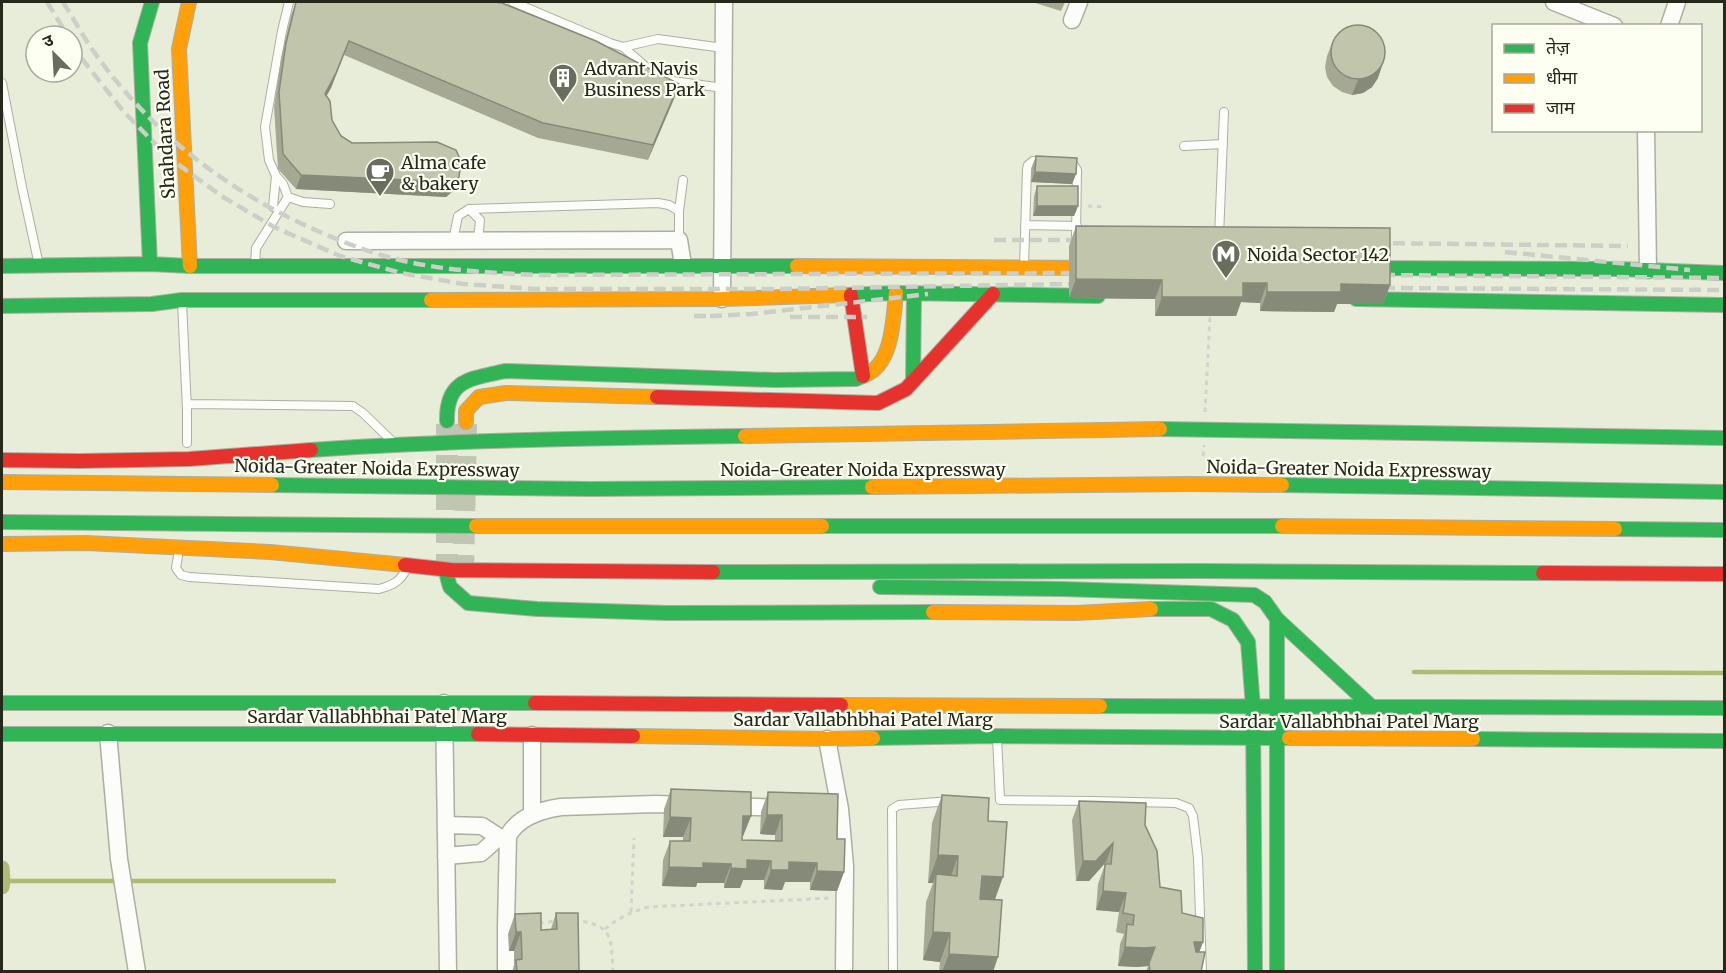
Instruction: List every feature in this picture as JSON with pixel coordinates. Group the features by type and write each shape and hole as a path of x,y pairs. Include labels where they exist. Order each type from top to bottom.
{"main road":[{"name":"Shahdara Road","path":"150,264 140,43 152,2"},
{"name":"Shahdara Road","path":"189,2 179,49 190,266"},
{"path":"2,266 150,264 190,266 1024,267 1076,262 1108,268"},
{"path":"1348,268 1648,270 1725,273"},
{"path":"447,421 447,402 454,389 464,382 505,371 774,380 856,379 873,372 882,361 892,333 896,293"},
{"path":"2,306 152,304 182,300 722,299 896,293 1112,296"},
{"path":"913,381 914,294"},
{"path":"466,422 466,411 479,397 506,393 878,403 906,390 993,294"},
{"path":"850,295 863,376"},
{"path":"1337,299 1610,302 1725,306"},
{"path":"2,460 189,459 394,444 592,438 1204,429 1725,438"},
{"name":"Noida-Greater Noida Expressway","path":"2,482 590,489 1190,484 1725,492"},
{"path":"2,522 595,527 1193,525 1725,530"},
{"path":"2,544 86,543 270,552 451,570 603,573 1201,571 1725,574"},
{"path":"447,576 450,587 468,603 537,609 667,613 882,611 1076,613 1211,609 1233,620 1248,642 1253,707 1255,972"},
{"path":"463,577 471,583 719,585"},
{"path":"861,587 1062,589 1254,595 1265,602 1277,619 1372,707"},
{"path":"1277,619 1278,972"},
{"name":"Sardar Vallabhbhai Patel Marg","path":"2,703 444,702 1725,708"},
{"name":"Sardar Vallabhbhai Patel Marg","path":"2,734 445,734 827,739 997,736 1725,741"}],"street":[{"path":"722,299 724,2"},
{"path":"1072,20 1079,2"},
{"path":"1554,2 1609,24"},
{"path":"1670,24 1677,2"},
{"path":"1646,132 1648,270"},
{"path":"346,242 679,240 683,266"},
{"path":"444,702 448,972"},
{"path":"104,734 119,859 137,972"},
{"path":"532,735 532,815"},
{"path":"827,739 834,809 845,866 844,972"},
{"path":"446,856 481,853 504,837 519,822 547,809 561,807 655,804 805,808"},
{"path":"446,825 482,825 504,837"},
{"path":"504,837 506,972"}],"lane":[{"path":"288,197 269,160 265,127 289,2"},
{"path":"513,2 623,47 660,79 723,88"},
{"path":"623,47 658,39 723,48"},
{"path":"2,83 34,266"},
{"path":"1219,245 1224,112"},
{"path":"1184,146 1223,144"},
{"path":"1024,267 1027,169 1033,161 1074,165 1077,170 1076,247"},
{"path":"273,207 276,176"},
{"path":"679,240 679,212 683,180"},
{"path":"1067,191 1077,190"},
{"path":"1026,192 1036,192"},
{"path":"288,197 303,202 330,204"},
{"path":"255,266 256,248 288,197"},
{"path":"453,241 458,216 469,209 658,203 679,212"},
{"path":"469,209 480,220 478,241"},
{"path":"1025,225 1077,226"},
{"path":"182,300 187,443"},
{"path":"187,404 353,406 394,444"},
{"path":"178,556 176,568 181,575 189,577 379,589 401,579 409,566"},
{"path":"997,736 1000,801"},
{"path":"893,972 892,809 898,805 955,801"},
{"path":"988,801 1176,803 1189,808 1193,816 1198,858 1202,972"}],"path":[{"path":"1077,206 1106,207"},
{"path":"1203,456 1210,316"},
{"path":"631,912 634,838"},
{"path":"605,929 631,912 648,907 845,897"},
{"path":"570,920 588,922 605,929 611,939 613,972"},
{"path":"538,923 560,921"}],"building":[{"name":"Advant Navis Business Park","path":"296,2 502,3 596,41 679,84 653,145 543,123 349,41 325,94 330,101 332,120 341,136 352,143 437,142 456,150 461,161 459,177 452,182 301,175 283,154 279,92 286,43"},
{"path":"1353,25 1363,25 1373,29 1381,37 1385,52 1381,67 1373,75 1363,79 1353,79 1343,75 1335,67 1331,57 1331,47 1335,37 1343,29"},
{"path":"1036,156 1077,158 1076,174 1035,172"},
{"path":"1037,186 1078,186 1078,206 1037,206"},
{"name":"Noida Sector 142","path":"1076,226 1390,228 1390,285 1341,284 1341,292 1267,292 1267,283 1243,283 1243,297 1162,297 1162,280 1076,279"},
{"path":"671,789 751,792 751,816 743,816 742,840 782,841 782,815 767,815 768,792 838,794 837,839 845,839 844,872 817,871 817,863 789,862 789,870 771,870 771,861 747,860 747,869 731,868 731,864 703,863 703,868 669,867 670,841 690,841 691,818 670,817"},
{"path":"942,795 989,798 988,821 1007,822 1003,877 982,876 980,899 1002,900 998,957 949,954 950,933 933,932 936,874 957,876 958,856 938,855"},
{"path":"1079,801 1146,803 1145,825 1157,851 1160,887 1181,891 1182,913 1203,918 1203,942 1194,942 1196,952 1205,952 1201,972 1150,972 1149,963 1155,947 1125,947 1127,924 1133,925 1134,915 1123,913 1126,893 1103,891 1105,864 1111,864 1113,843 1096,861 1083,861"},
{"path":"541,913 541,930 557,929 556,913 578,913 579,972 517,972 516,960 522,959 521,932 516,932 515,914"}],"waterway":[{"path":"1414,672 1724,673"},
{"path":"2,868 2,887"},
{"path":"3,881 119,881"},
{"path":"127,881 334,881"}],"tunnel":[{"path":"447,424 447,576"},
{"path":"463,577 466,424"}],"railway":[{"path":"47,2 61,24"},
{"path":"63,2 94,52 139,107 164,132 218,176 248,195 311,228 371,252 396,259 457,270 536,275 1069,273"},
{"path":"84,62 124,112 168,157 223,197 274,227 340,256 401,273 463,284 535,289 774,289 1069,284"},
{"path":"994,240 1087,240"},
{"path":"1375,243 1628,246"},
{"path":"1505,252 1690,270"},
{"path":"1383,275 1724,278"},
{"path":"1383,288 1724,290"},
{"path":"710,316 752,314 928,294"},
{"path":"694,316 718,316"},
{"path":"790,317 867,317"}],"traffic: fast":[{"path":"150,264 140,43 152,2"},
{"path":"2,266 150,264 190,266 797,266"},
{"path":"1359,268 1619,269 1724,273"},
{"path":"845,295 896,293 1098,296"},
{"path":"913,381 914,294"},
{"path":"1356,299 1724,305"},
{"path":"2,306 152,304 182,300 431,300"},
{"path":"447,421 448,407 456,389 471,379 505,371 774,380 856,379 865,375"},
{"path":"1160,429 1724,438"},
{"path":"311,450 473,442 745,436"},
{"path":"272,485 590,489 872,487"},
{"path":"1282,485 1724,492"},
{"path":"2,522 476,526"},
{"path":"822,526 1282,526"},
{"path":"1615,529 1724,530"},
{"path":"713,572 1543,573"},
{"path":"447,576 450,587 468,603 537,609 667,613 933,612"},
{"path":"880,587 1062,589 1254,595 1265,602 1277,619 1277,972"},
{"path":"1151,609 1211,609 1233,620 1248,642 1253,707 1255,972"},
{"path":"1277,619 1372,707"},
{"path":"2,703 535,703"},
{"path":"1100,706 1724,708"},
{"path":"2,734 478,734"},
{"path":"873,738 997,736 1289,738"},
{"path":"1473,739 1724,741"}],"traffic: slow":[{"path":"189,2 179,49 190,266"},
{"path":"797,266 1098,268"},
{"path":"865,375 874,369 886,351 890,340 896,293"},
{"path":"431,300 722,299 845,295"},
{"path":"466,422 466,411 479,397 506,393 657,397"},
{"path":"745,436 1160,429"},
{"path":"2,482 272,485"},
{"path":"872,487 1282,485"},
{"path":"476,526 822,526"},
{"path":"1282,526 1615,529"},
{"path":"2,544 86,543 270,552 405,565"},
{"path":"933,612 1076,613 1151,609"},
{"path":"841,705 1100,706"},
{"path":"633,736 873,738"},
{"path":"1289,738 1473,739"}],"traffic: jam":[{"path":"657,397 878,403 906,389 993,294"},
{"path":"851,295 863,376"},
{"path":"2,460 189,459 311,450"},
{"path":"405,565 451,570 713,572"},
{"path":"1543,573 1724,574"},
{"path":"535,703 841,705"},
{"path":"478,734 633,736"}],"place":[{"name":"Advant Navis Business Park","path":"563,104"},
{"name":"Alma cafe & bakery","path":"380,198"},
{"name":"Noida Sector 142","path":"1226,280"}]}
